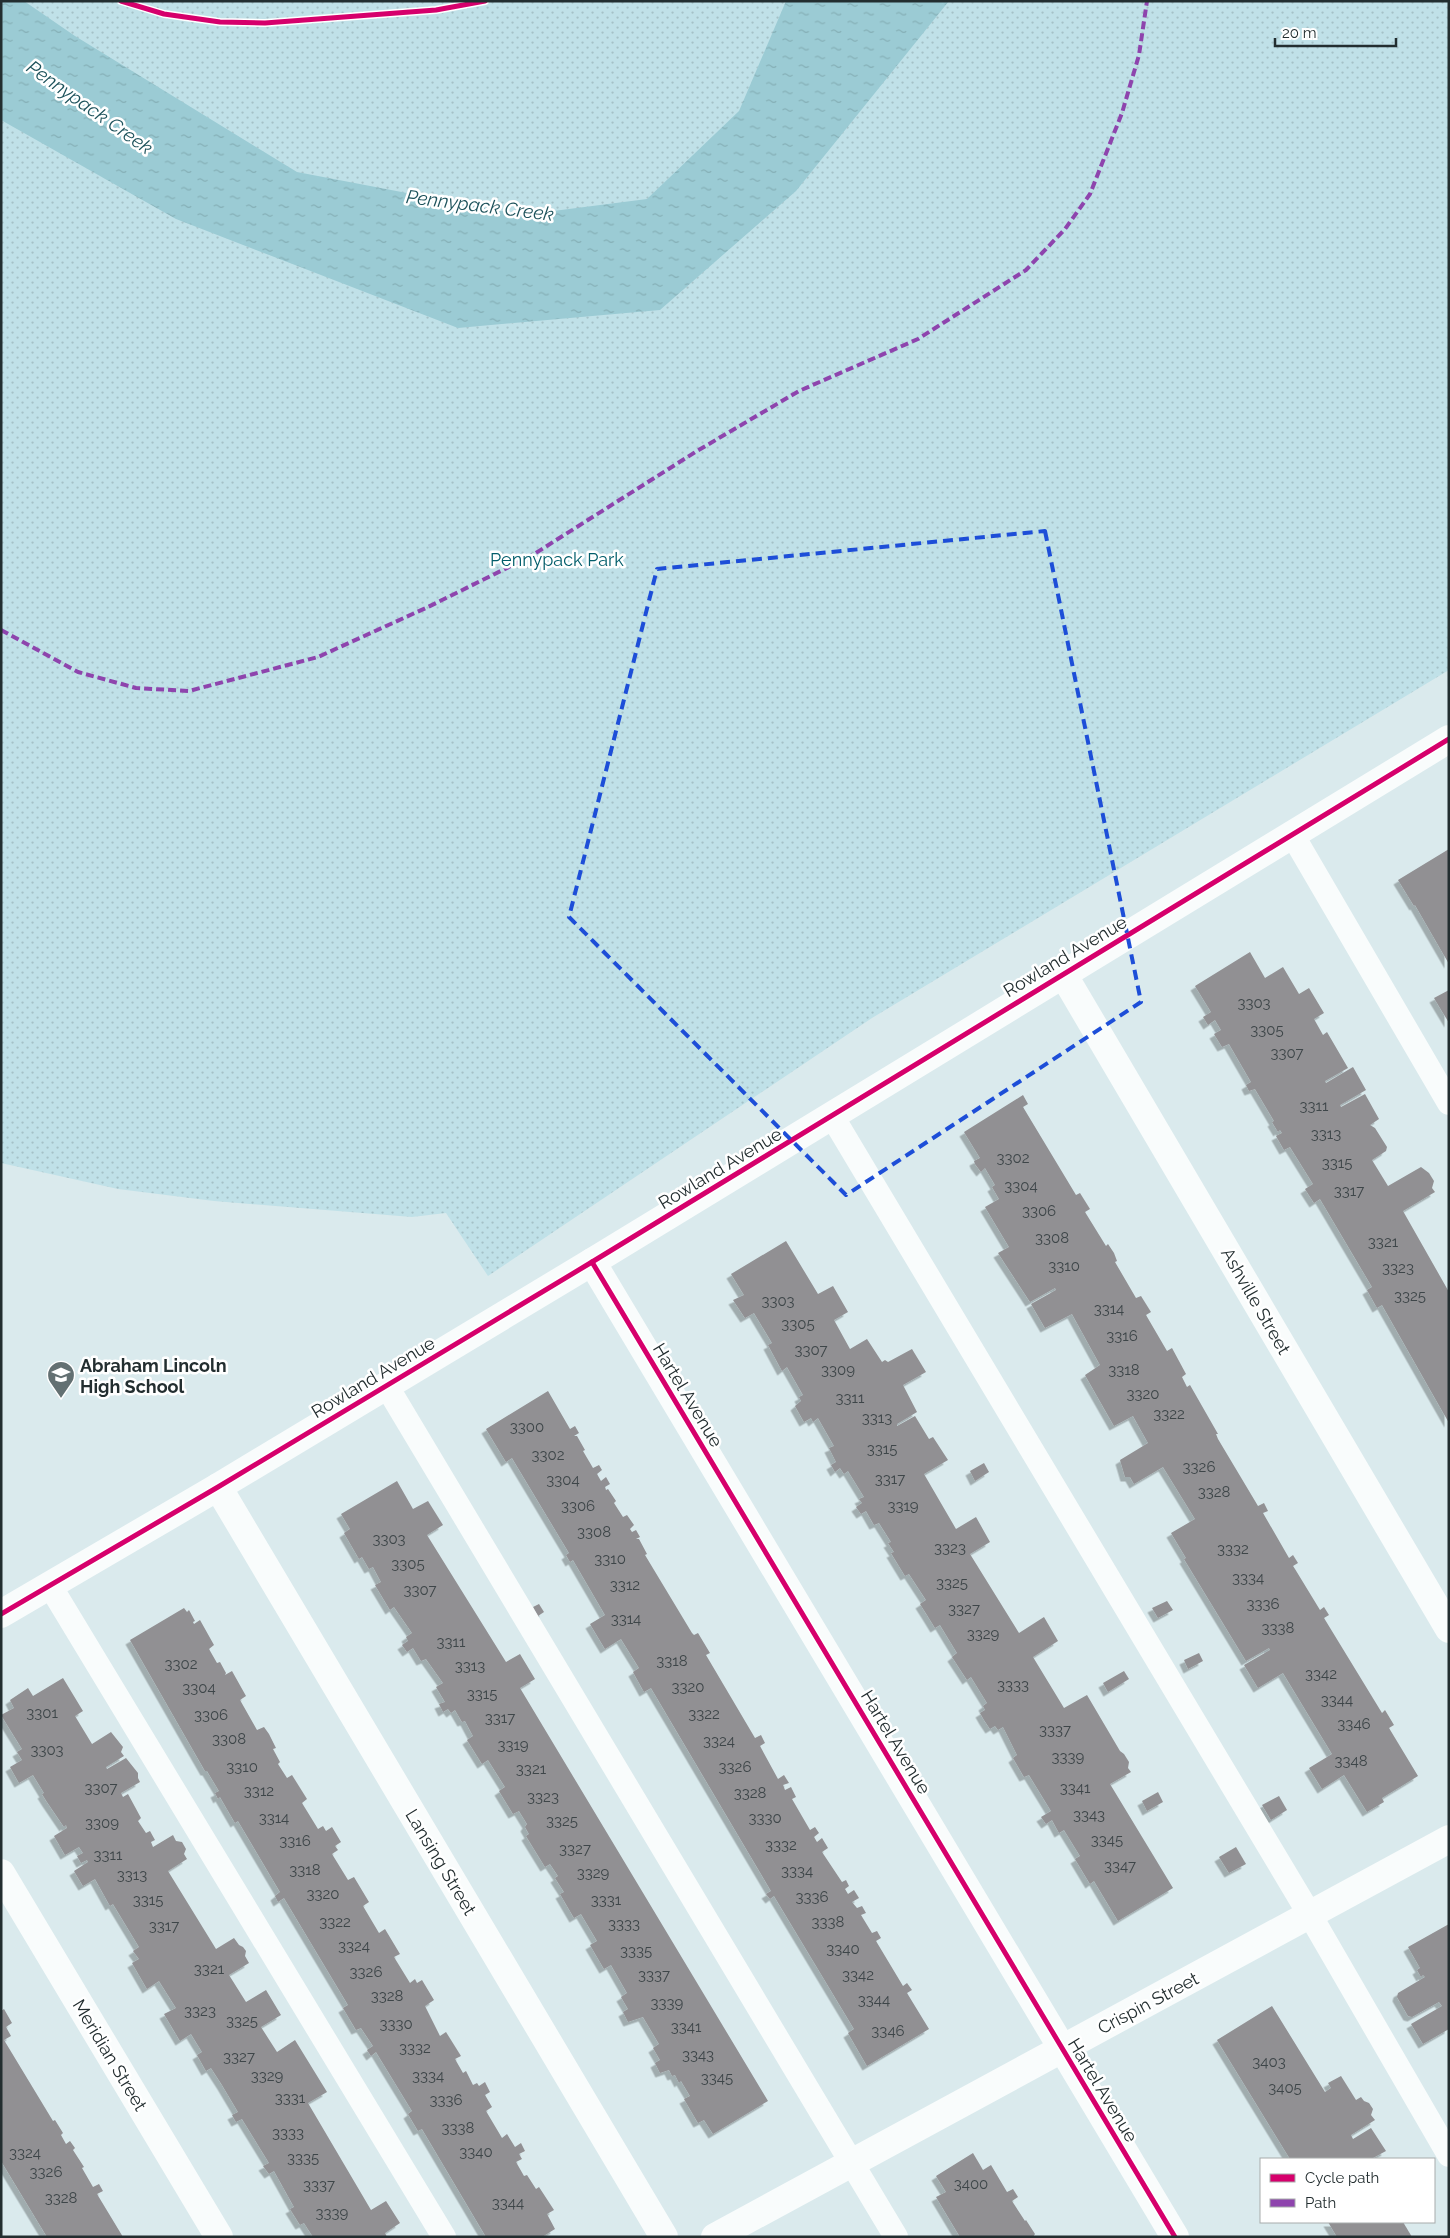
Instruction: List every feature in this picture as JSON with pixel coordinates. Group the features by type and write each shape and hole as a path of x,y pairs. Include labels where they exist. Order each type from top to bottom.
{"street":[{"name":"Rowland Avenue","path":"1,1614 49,1584 218,1487 592,1262 1449,739"},
{"name":"Ashville Street","path":"1063,974 1449,1629"},
{"name":"Hartel Avenue","path":"592,1262 1175,2237"},
{"name":"Lansing Street","path":"218,1487 664,2237"},
{"name":"Crispin Street","path":"715,2237 1449,1838"},
{"name":"Meridian Street","path":"1,1873 219,2237"}],"lane":[{"path":"1292,834 1449,1103"},
{"path":"832,1116 1310,1915 1449,2155"},
{"path":"386,1385 896,2237"},
{"path":"49,1584 444,2237"}],"highlighted area":[{"path":"1045,531 1141,1002 846,1195 569,917 657,569"}],"green space":[{"name":"Pennypack Park","path":"1,1 1449,1 1449,670 872,1018 488,1276 446,1213 412,1217 214,1201 118,1189 1,1163"}],"water":[{"name":"Pennypack Creek","path":"1,1 24,1 75,36 297,172 522,215 647,199 739,111 786,1 949,1 796,191 660,310 458,328 176,219 1,120"}],"building":[{"path":"1449,849 1449,964 1415,905 1398,880"},
{"path":"1250,952 1265,978 1283,967 1299,994 1309,988 1324,1013 1314,1019 1323,1035 1327,1032 1348,1068 1325,1081 1326,1083 1353,1067 1366,1090 1340,1105 1341,1107 1365,1094 1379,1119 1370,1125 1375,1128 1387,1147 1386,1151 1372,1160 1388,1186 1421,1167 1429,1173 1434,1181 1432,1188 1435,1192 1403,1211 1449,1292 1449,1423 1382,1305 1377,1308 1367,1290 1372,1287 1320,1199 1314,1203 1305,1189 1313,1184 1290,1147 1284,1150 1276,1136 1282,1133 1280,1130 1278,1132 1272,1122 1274,1121 1255,1089 1249,1091 1246,1085 1251,1082 1229,1044 1222,1047 1214,1034 1221,1030 1215,1020 1208,1025 1203,1017 1211,1012 1195,986"},
{"path":"1449,990 1449,1023 1434,998"},
{"path":"1023,1095 1028,1104 1023,1107 1076,1195 1080,1193 1090,1209 1085,1212 1106,1246 1108,1244 1114,1253 1117,1261 1115,1262 1136,1298 1141,1296 1151,1312 1146,1315 1167,1351 1172,1348 1186,1374 1182,1377 1187,1387 1190,1385 1218,1434 1216,1434 1218,1439 1258,1506 1264,1503 1268,1511 1263,1513 1289,1558 1293,1555 1298,1563 1293,1566 1320,1610 1324,1607 1329,1615 1324,1618 1382,1713 1385,1710 1394,1725 1389,1728 1418,1776 1382,1798 1384,1802 1367,1812 1344,1775 1322,1789 1309,1768 1332,1754 1283,1673 1258,1688 1244,1665 1270,1650 1269,1648 1246,1661 1184,1559 1186,1558 1171,1533 1195,1519 1163,1467 1134,1484 1130,1477 1125,1477 1120,1460 1148,1443 1133,1416 1114,1426 1085,1375 1100,1365 1072,1314 1045,1328 1031,1304 1056,1290 1055,1288 1030,1302 998,1253 1009,1247 985,1207 999,1199 992,1187 995,1185 985,1168 981,1172 975,1164 974,1161 980,1158 964,1132"},
{"path":"786,1241 818,1294 833,1286 848,1312 834,1320 850,1349 867,1339 882,1362 885,1360 888,1362 912,1349 926,1372 903,1385 917,1412 897,1424 897,1426 915,1416 929,1439 933,1437 948,1460 924,1474 956,1529 976,1517 990,1542 970,1554 1019,1633 1044,1617 1058,1641 1033,1657 1064,1708 1087,1695 1120,1751 1129,1762 1128,1768 1131,1772 1110,1784 1173,1888 1118,1921 1094,1881 1090,1884 1075,1859 1080,1856 1064,1830 1059,1833 1052,1820 1046,1824 1041,1817 1051,1811 1029,1775 1024,1777 1013,1758 1017,1755 1003,1727 998,1730 995,1726 990,1729 984,1720 980,1713 985,1710 983,1706 987,1703 971,1677 967,1680 952,1657 957,1653 940,1625 935,1628 920,1604 926,1600 909,1574 905,1576 891,1553 894,1552 888,1543 891,1542 879,1523 874,1525 866,1511 861,1514 856,1507 862,1503 859,1499 864,1497 848,1471 844,1474 840,1468 835,1472 831,1465 836,1462 829,1448 834,1446 818,1418 813,1422 811,1418 804,1422 795,1406 801,1401 799,1397 803,1395 787,1367 782,1371 768,1345 772,1343 754,1313 745,1318 733,1300 744,1295 731,1274"},
{"path":"548,1391 570,1429 575,1426 579,1433 574,1436 577,1436 593,1468 599,1465 602,1470 597,1474 601,1481 606,1477 610,1484 605,1487 606,1490 608,1489 616,1501 614,1503 623,1517 627,1515 634,1525 630,1529 632,1532 636,1530 640,1537 636,1539 639,1539 647,1554 645,1555 692,1633 694,1635 698,1633 710,1653 706,1655 755,1738 761,1735 765,1743 760,1746 778,1779 784,1775 789,1783 783,1785 785,1790 791,1787 796,1797 792,1799 810,1830 815,1827 819,1833 814,1837 817,1842 822,1838 828,1848 822,1852 842,1882 846,1880 849,1886 845,1889 848,1894 854,1890 859,1898 852,1902 857,1908 862,1906 866,1913 861,1915 872,1933 877,1931 881,1938 876,1941 903,1986 907,1983 912,1990 907,1993 929,2029 867,2066 848,2033 854,2029 774,1896 770,1899 766,1894 771,1891 651,1688 644,1692 633,1672 639,1668 621,1639 605,1649 590,1624 605,1615 573,1560 570,1562 566,1555 569,1553 512,1458 506,1462 486,1429"},
{"path":"984,1463 989,1472 975,1481 970,1471"},
{"path":"397,1481 413,1509 428,1501 443,1525 427,1535 506,1662 520,1654 535,1679 520,1688 768,2101 713,2134 704,2120 698,2123 684,2099 690,2096 681,2081 679,2083 675,2075 672,2076 669,2070 660,2073 655,2063 660,2060 653,2048 659,2044 643,2017 628,2022 623,2012 628,2009 621,1997 627,1993 611,1965 604,1969 590,1945 597,1941 581,1914 574,1918 560,1894 564,1892 555,1878 558,1876 550,1864 545,1867 526,1836 529,1834 525,1827 527,1824 519,1811 513,1814 499,1791 505,1787 488,1760 482,1764 467,1740 473,1736 465,1721 462,1722 455,1710 451,1713 448,1709 443,1712 439,1704 445,1702 436,1687 443,1683 426,1659 421,1661 413,1648 407,1652 402,1645 408,1641 406,1637 412,1633 394,1607 390,1610 375,1585 381,1582 373,1567 369,1569 362,1557 359,1559 344,1533 350,1529 341,1514"},
{"path":"1167,1601 1173,1610 1158,1618 1152,1608"},
{"path":"539,1604 544,1612 538,1616 533,1607"},
{"path":"184,1608 187,1612 189,1610 195,1621 193,1622 194,1624 200,1620 214,1645 209,1649 217,1663 220,1662 226,1673 225,1675 232,1671 246,1696 240,1700 257,1730 264,1727 269,1734 276,1748 273,1749 280,1762 278,1764 287,1778 292,1775 307,1799 302,1803 318,1829 323,1826 326,1831 332,1827 341,1842 335,1846 338,1850 332,1854 348,1880 354,1877 369,1902 363,1906 379,1933 385,1929 400,1954 394,1957 410,1983 415,1979 417,1983 422,1980 434,2000 425,2006 440,2036 446,2032 461,2056 455,2059 463,2073 466,2071 473,2085 477,2083 479,2086 485,2082 490,2092 485,2095 492,2107 486,2111 502,2138 507,2134 515,2147 521,2143 525,2151 519,2154 522,2159 516,2162 524,2176 527,2175 536,2189 539,2187 554,2210 547,2214 555,2229 542,2237 486,2237 422,2129 418,2131 408,2114 412,2111 376,2052 371,2056 367,2050 373,2046 361,2028 356,2030 343,2008 348,2005 284,1898 278,1902 275,1896 280,1892 238,1821 235,1823 220,1797 218,1799 215,1793 219,1791 207,1771 205,1771 130,1640"},
{"path":"1199,1653 1203,1661 1188,1669 1184,1660"},
{"path":"1124,1671 1129,1679 1108,1692 1103,1683"},
{"path":"63,1678 83,1711 75,1716 92,1744 111,1732 123,1747 121,1752 124,1756 106,1767 107,1769 126,1758 138,1773 140,1782 121,1793 123,1797 128,1794 141,1818 138,1821 146,1833 150,1831 155,1840 151,1842 153,1847 173,1835 176,1841 182,1842 186,1849 184,1854 187,1859 168,1871 216,1949 234,1938 246,1951 245,1956 249,1963 229,1975 246,2002 266,1990 281,2015 261,2027 277,2052 295,2040 327,2092 308,2103 371,2210 386,2201 400,2223 385,2233 387,2237 313,2237 304,2223 300,2225 290,2209 294,2207 274,2171 269,2174 263,2166 269,2163 242,2119 236,2122 232,2115 238,2112 222,2085 211,2068 206,2071 197,2055 202,2052 191,2034 180,2041 164,2014 176,2008 159,1981 147,1989 132,1963 139,1959 133,1951 139,1947 113,1904 110,1906 95,1879 83,1886 74,1871 88,1862 87,1860 81,1863 77,1856 83,1853 79,1847 65,1855 54,1836 67,1828 66,1825 64,1827 47,1802 33,1775 19,1783 10,1767 22,1760 17,1752 22,1749 1,1715 14,1708 10,1700 28,1688 33,1696"},
{"path":"1158,1792 1163,1802 1147,1811 1142,1801"},
{"path":"1279,1796 1287,1810 1271,1820 1262,1805"},
{"path":"1236,1847 1246,1864 1229,1873 1219,1857"},
{"path":"1449,1924 1449,2029 1423,2044 1411,2024 1442,2006 1439,2002 1412,2017 1408,2016 1397,1997 1398,1993 1425,1977 1423,1975 1421,1977 1417,1970 1420,1968 1408,1947"},
{"path":"1272,2006 1325,2092 1331,2088 1328,2083 1341,2076 1356,2100 1361,2097 1373,2109 1371,2115 1375,2120 1351,2135 1353,2139 1371,2128 1386,2151 1373,2158 1289,2158 1217,2040"},
{"path":"4,2009 12,2023 6,2027 11,2036 4,2040 53,2121 55,2120 63,2133 61,2135 66,2144 70,2141 75,2148 73,2150 84,2167 82,2168 93,2187 99,2184 103,2191 97,2194 123,2237 47,2237 1,2161 1,2011"},
{"path":"973,2153 983,2170 991,2165 1007,2192 1013,2189 1018,2197 1012,2201 1035,2234 1033,2237 960,2237 936,2197 946,2192 936,2176"},
{"path":"1329,2223 1404,2223 1412,2237 1337,2237"}],"marked path":[{"path":"1,630 78,672 136,688 189,691 318,657 428,607 531,556 697,451 799,391 918,339 1026,270 1065,229 1090,194 1122,113 1139,55 1147,1"}],"cycle path":[{"path":"121,1 164,14 220,22 265,23 436,10 485,1"},
{"path":"1,1614 218,1487 592,1262 1449,739"},
{"path":"592,1262 1175,2237"}],"place":[{"name":"Abraham Lincoln High School","path":"61,1399"}]}
